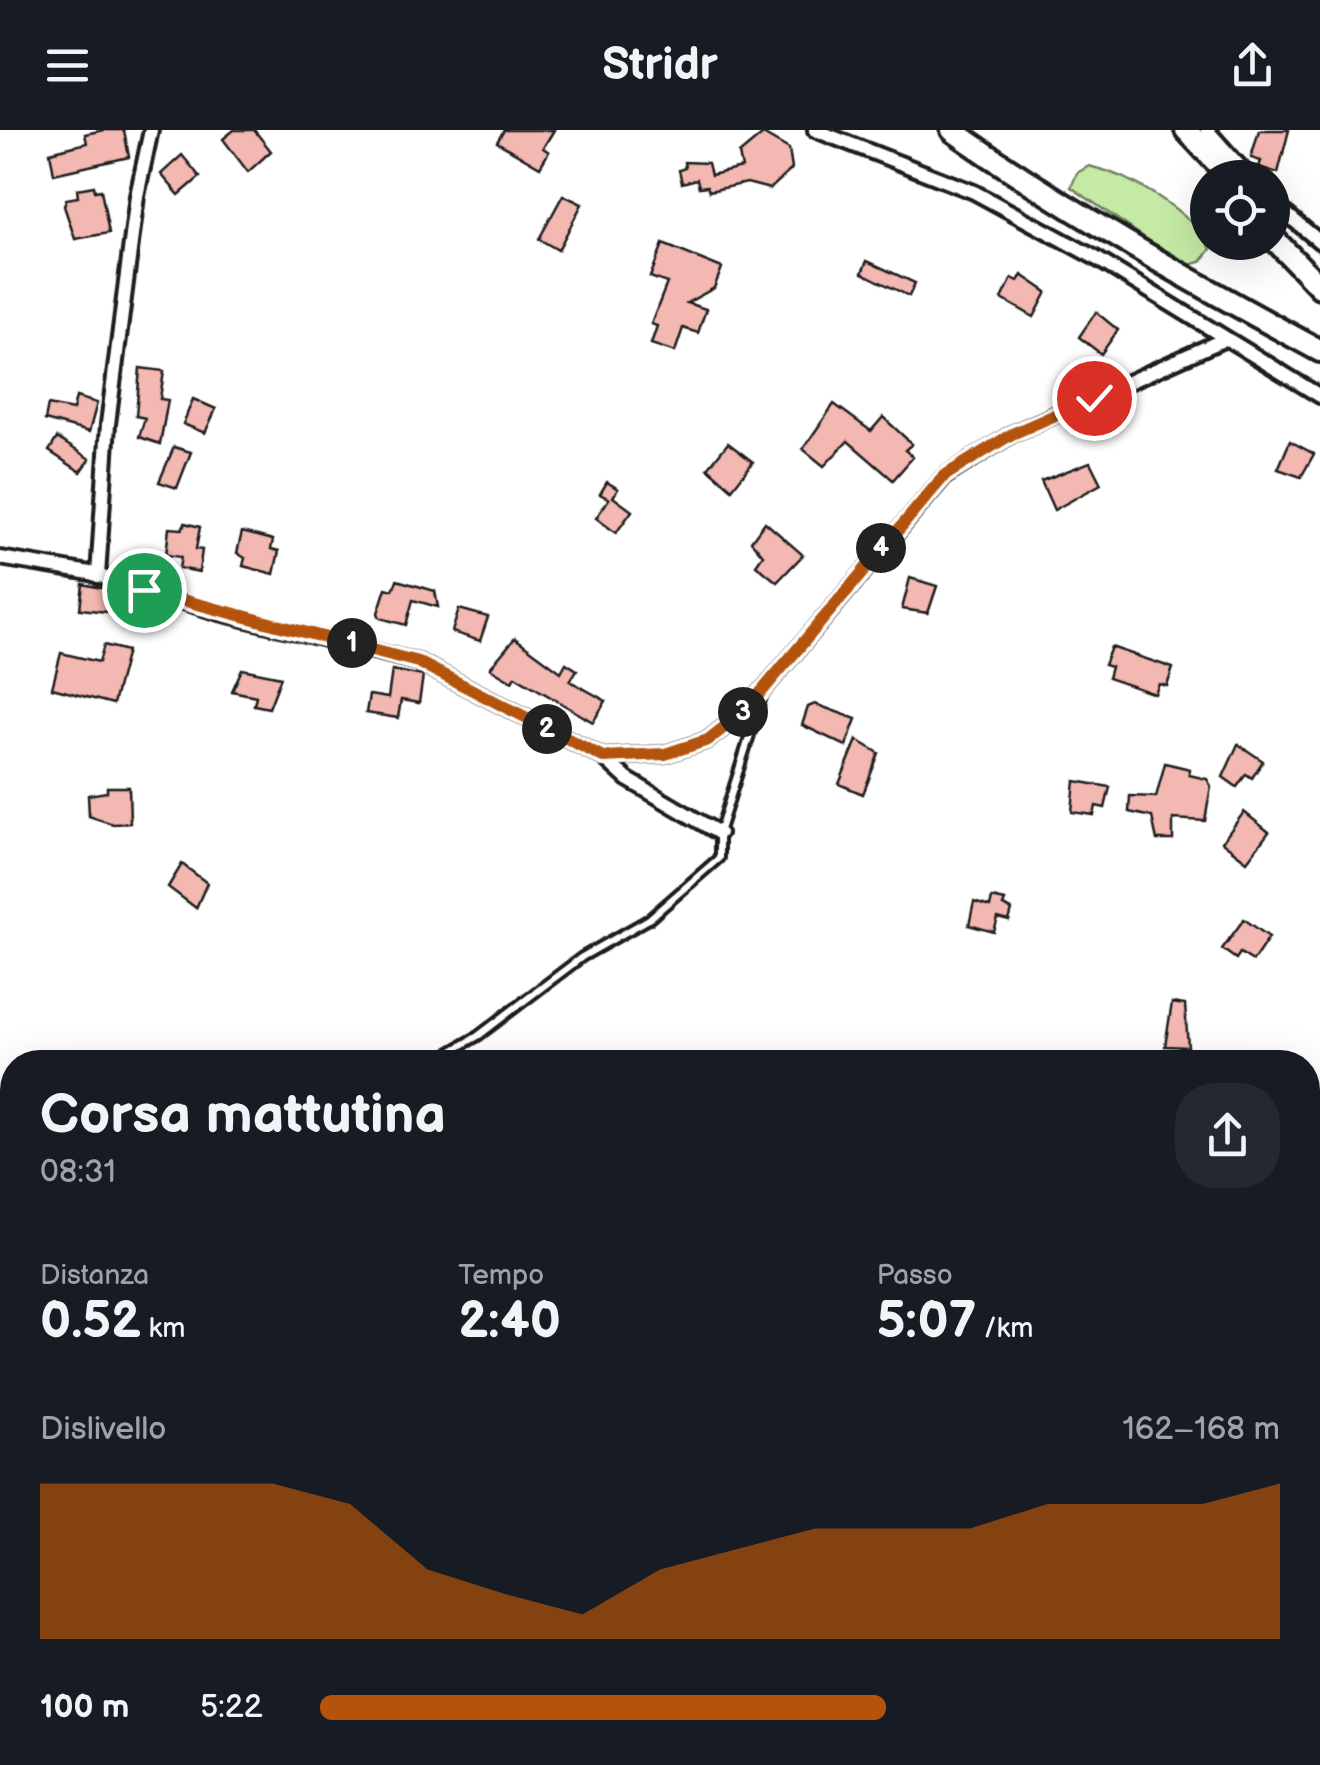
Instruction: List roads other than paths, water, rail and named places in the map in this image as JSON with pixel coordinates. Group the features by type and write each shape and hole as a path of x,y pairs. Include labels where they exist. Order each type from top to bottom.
{"highway":[{"path":"952,130 1004,167 1202,287 1320,351"},
{"path":"1178,130 1203,160"},
{"path":"1186,130 1215,160"},
{"path":"1290,238 1320,268"},
{"path":"1290,256 1320,287"}],"street":[{"path":"98,576 108,424 137,196 151,130"},
{"path":"815,130 974,192 1094,257 1320,396"},
{"path":"1207,130 1234,160"},
{"path":"1290,217 1320,242"},
{"path":"603,757 665,754 708,740 746,710 944,476 1012,434 1225,339"},
{"path":"0,558 98,576 216,612 418,662 603,757 627,780 719,833"}],"lane":[{"path":"454,1050 582,958 649,919 719,858 719,833 765,686"}]}
